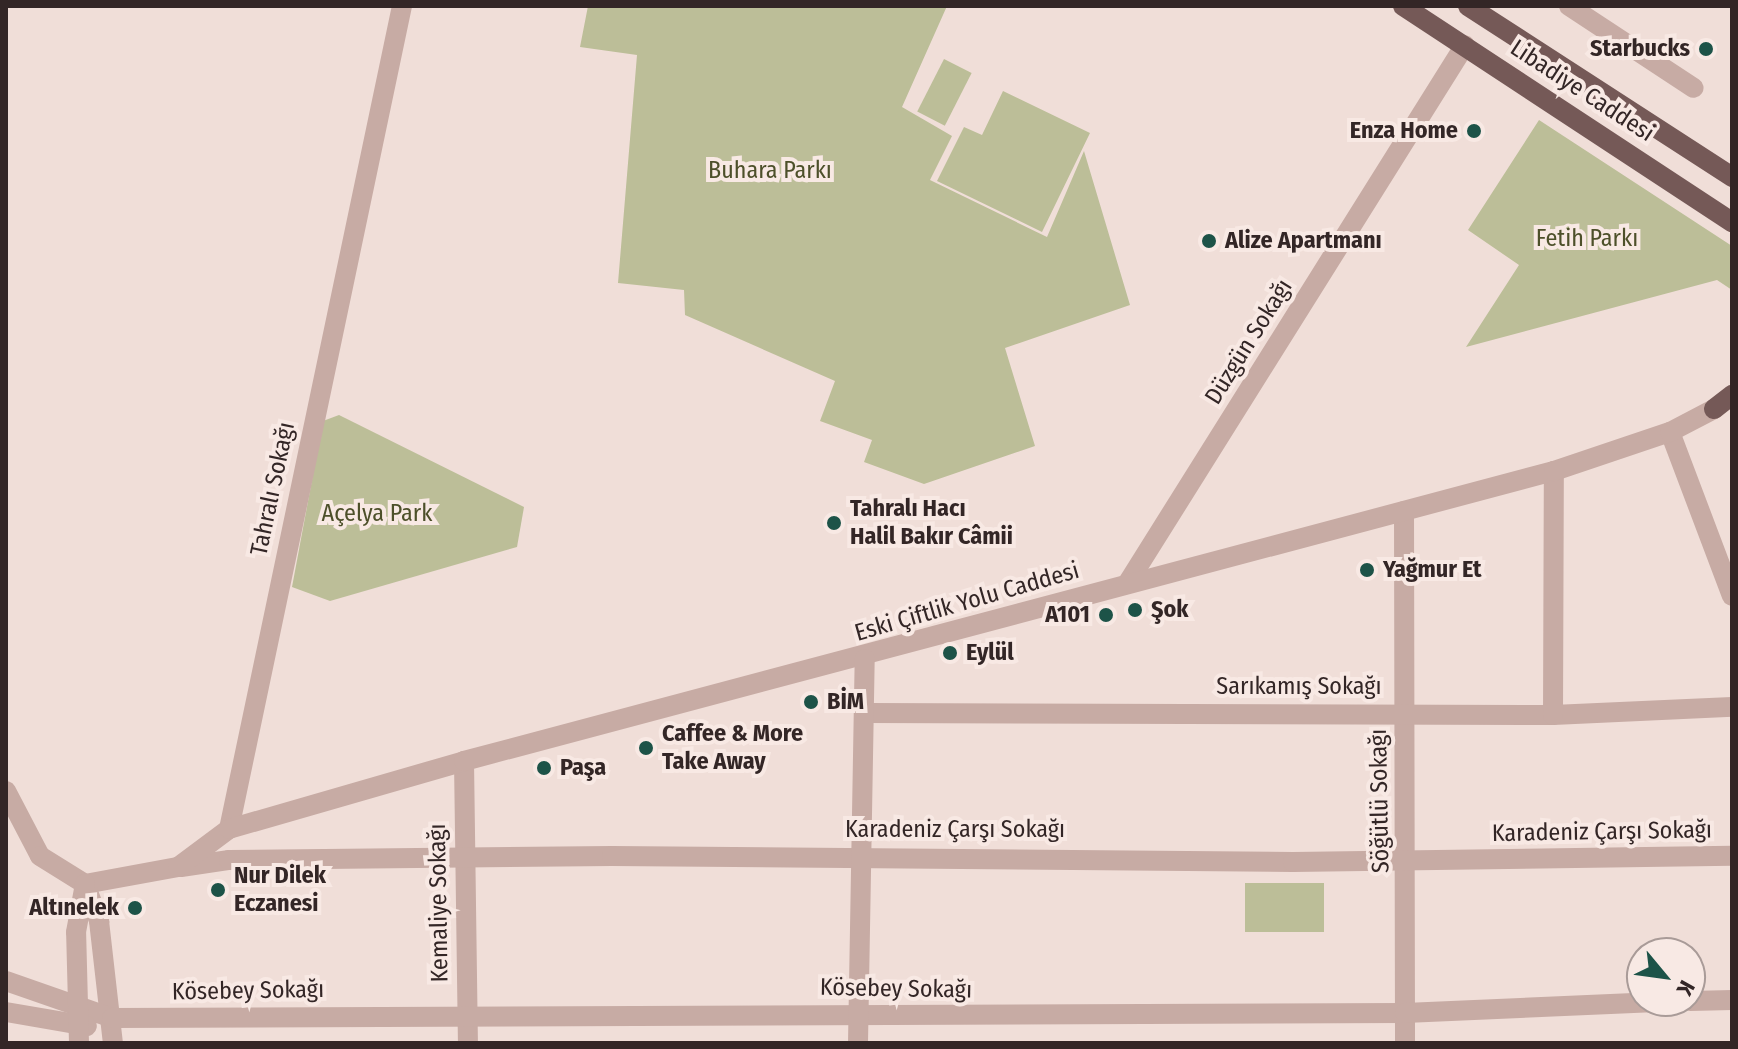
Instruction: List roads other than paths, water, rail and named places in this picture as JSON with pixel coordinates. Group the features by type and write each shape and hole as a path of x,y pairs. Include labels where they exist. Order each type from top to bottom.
{"main road":[{"name":"Libadiye Caddesi","path":"1403,6 1732,222"},
{"name":"Libadiye Caddesi","path":"1468,6 1732,177"},
{"path":"1723,405 1732,395"}],"street":[{"name":"Tahralı Sokağı","path":"229,829 402,6"},
{"path":"1569,6 1694,88"},
{"name":"Düzgün Sokağı","path":"1127,584 1465,45"},
{"name":"Eski Çiftlik Yolu Caddesi","path":"229,829 464,761 865,659 1127,584 1554,471 1670,432 1723,405"},
{"path":"1670,432 1732,596"},
{"path":"1553,715 1554,471"},
{"name":"Söğütlü Sokağı","path":"1404,511 1408,861 1405,1043"},
{"path":"858,1043 865,855 865,659"},
{"name":"Sarıkamış Sokağı","path":"866,713 1553,715 1732,707"},
{"name":"Kemaliye Sokağı","path":"464,761 462,861 468,1043"},
{"path":"6,791 40,856 85,884 99,921 113,1043"},
{"path":"85,884 178,867 229,829"},
{"name":"Karadeniz Çarşı Sokağı","path":"178,867 229,860 462,861 865,855 1408,861 1732,856"},
{"path":"78,1027 76,932 85,884"},
{"path":"6,981 78,1027"},
{"path":"1706,1001 1732,1000"},
{"name":"Kösebey Sokağı","path":"78,1027 112,1018 747,1011 858,1017 1405,1013 1626,1003"},
{"path":"6,1012 78,1027"}],"place":[{"name":"Starbucks","path":"1706,49"},
{"name":"Enza Home","path":"1474,131"},
{"name":"Alize Apartmanı","path":"1209,241"},
{"name":"Tahralı Hacı Halil Bakır Câmii","path":"834,523"},
{"name":"Yağmur Et","path":"1367,570"},
{"name":"Şok","path":"1135,610"},
{"name":"A101","path":"1106,615"},
{"name":"Eylül","path":"950,653"},
{"name":"BİM","path":"811,702"},
{"name":"Caffee & More Take Away","path":"646,748"},
{"name":"Paşa","path":"544,768"},
{"name":"Nur Dilek Eczanesi","path":"218,890"},
{"name":"Altınelek","path":"135,908"}],"park label":[{"name":"Buhara Parkı","path":"770,171"},
{"name":"Fetih Parkı","path":"1587,239"},
{"name":"Açelya Park","path":"377,514"}]}
